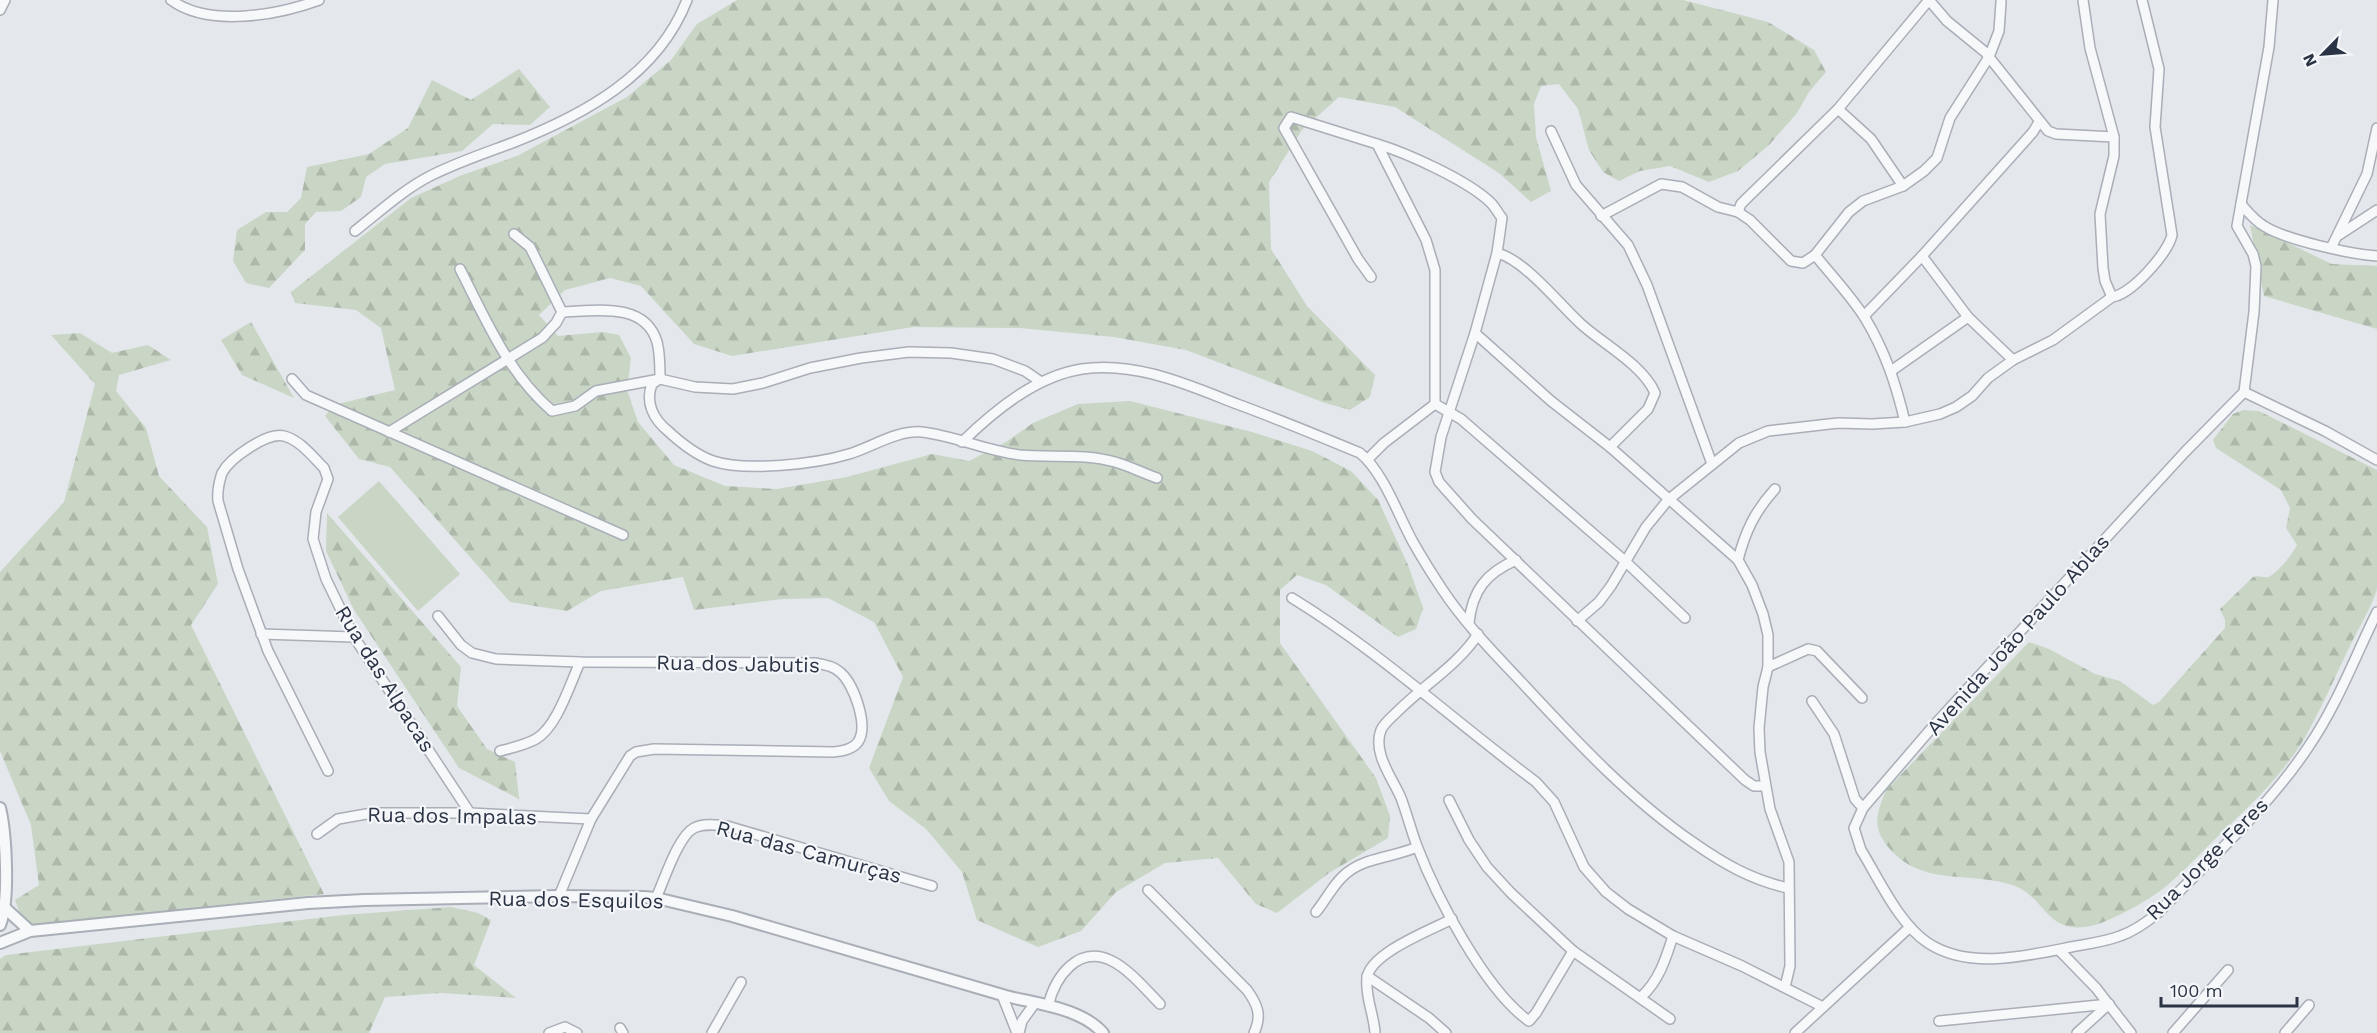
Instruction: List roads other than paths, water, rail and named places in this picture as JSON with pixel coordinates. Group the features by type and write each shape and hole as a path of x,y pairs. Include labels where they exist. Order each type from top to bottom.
{"street":[{"path":"0,10 5,0"},
{"path":"171,0 179,6 196,12 243,17 271,14 319,0"},
{"path":"355,231 429,176 515,142 614,92 636,74 657,51 687,0"},
{"path":"1738,212 1742,204 1838,109 1929,0 1947,21 1989,57 2048,131 2056,134 2114,137"},
{"path":"2083,0 2090,48 2114,137 2114,156 2100,214 2103,268 2105,281 2112,297"},
{"path":"1577,621 1605,594 1646,527 1668,500 1739,443 1768,431 1838,423 1905,422 1956,407 1972,396 1988,378 2013,360 2053,340 2112,297 2132,287 2167,248 2172,235 2155,127 2159,69 2142,0"},
{"path":"2273,0 2269,47 2236,226 2253,254 2256,266 2254,312 2244,392 2325,431 2377,460"},
{"path":"1601,216 1660,184 1682,187 1718,207 1738,212 1750,220 1791,261 1803,263 1815,255 1849,212 1863,201 1903,186 1937,158 1950,118 1989,57 1999,31 2001,2"},
{"path":"1838,109 1871,139 1903,186"},
{"path":"1371,278 1284,128 1291,117 1399,151 1481,194 1493,204 1502,218 1497,253 1475,333 1442,437 1435,472 1439,482 1472,519 1745,780 1754,786 1765,786"},
{"path":"1864,316 1922,256 2025,141 2039,122"},
{"path":"2331,248 2367,174 2377,128"},
{"path":"1551,131 1576,185 1628,244 1647,285 1712,464"},
{"path":"1377,144 1426,240 1435,270 1435,404"},
{"path":"2241,204 2253,218 2266,228 2280,234 2331,248 2377,256"},
{"path":"2338,236 2377,210"},
{"path":"514,234 530,247 562,312"},
{"path":"1497,253 1506,255 1520,266 1582,326 1651,382 1655,393 1648,409 1610,447"},
{"path":"1815,255 1864,316 1892,371 1905,422"},
{"path":"1922,256 1968,317 2013,360"},
{"path":"460,269 507,360 534,395 552,411 575,406 596,391 660,379 695,387 733,389 763,383 810,368 909,352 951,353 993,359 1025,372 1041,382"},
{"path":"562,312 612,310 633,314 648,325 657,341 660,379"},
{"path":"389,432 542,338 556,323 562,312"},
{"path":"1892,371 1968,317"},
{"path":"1475,333 1551,401 1610,447 1738,560 1752,585 1768,635 1768,667 1763,687 1759,728 1765,786 1770,809 1789,862 1790,966 1785,987"},
{"path":"962,442 1001,408 1041,382 1081,369 1117,368 1168,377 1360,453 1368,459 1443,591 1478,634 1570,735 1661,821 1727,866 1765,883 1788,888"},
{"path":"292,379 306,395 623,535"},
{"path":"660,379 652,384 648,395 652,411 664,428 688,449 715,461 742,465 810,463 848,454 899,435 921,432 1019,455 1062,455 1114,461 1157,478"},
{"name":"Avenida João Paulo Ablas","path":"1910,927 1855,837 1854,828 1863,808 1944,714 2192,445 2244,392"},
{"path":"1435,404 1461,419 1626,562 1685,618"},
{"path":"1368,459 1384,442 1435,404"},
{"name":"Rua das Alpacas","path":"261,634 224,526 218,501 218,487 223,471 250,447 270,436 285,436 301,445 328,473 316,512 313,539 326,579 354,637 470,813"},
{"path":"1738,560 1750,522 1775,489"},
{"path":"1469,623 1470,605 1478,590 1498,568 1516,560"},
{"path":"1292,598 1339,627 1536,782 1554,802 1584,867 1606,892 1628,909 1673,936 1824,1007"},
{"name":"Rua Jorge Feres","path":"1910,927 1926,942 1956,956 2004,958 2059,950 2113,938 2145,923 2159,912 2272,794 2309,746 2323,724 2377,612"},
{"name":"Rua dos Jabutis","path":"438,616 462,645 480,656 580,662 826,665 840,672 855,693 862,732 859,741 854,746 833,752 654,749 636,752 626,760 591,819 559,896"},
{"path":"328,771 277,673 261,634 354,637"},
{"path":"1478,634 1471,645 1420,689 1381,730 1379,745 1384,765 1397,788 1417,847 1452,918 1502,997 1516,1011 1529,1021 1545,1000 1573,951"},
{"path":"1768,667 1808,649 1817,651 1862,698"},
{"path":"500,751 526,744 543,734 555,717 580,662"},
{"path":"1812,701 1834,734 1855,799 1863,808"},
{"path":"1449,800 1469,840 1487,867 1548,929 1573,951 1670,1019"},
{"path":"0,808 5,858 5,908 0,925"},
{"name":"Rua dos Impalas","path":"317,834 338,819 372,813 470,813 591,819"},
{"name":"Rua das Camurças","path":"656,898 685,837 694,828 708,825 727,826 932,886"},
{"path":"1316,912 1345,873 1359,865 1401,854 1417,847"},
{"path":"1148,890 1247,990 1256,1003 1259,1013 1254,1033"},
{"name":"Rua dos Esquilos","path":"0,943 30,931 308,903 559,896 656,898 732,916 1002,995 1048,1006 1075,1015 1103,1033"},
{"path":"5,908 30,931"},
{"path":"1375,1033 1367,997 1367,976 1374,964 1390,951 1452,918"},
{"path":"1795,1033 1910,927"},
{"path":"1641,997 1650,989 1663,965 1673,936"},
{"path":"2059,950 2109,1004 2131,1033"},
{"path":"1048,1006 1051,993 1063,972 1077,961 1094,956 1104,958 1121,967 1161,1004"},
{"path":"2173,1033 2228,970"},
{"path":"1367,976 1429,1018 1446,1033"},
{"path":"712,1033 741,982"},
{"path":"1002,995 1018,1033"},
{"path":"1018,1033 1022,1021 1035,1003"},
{"path":"1940,1021 2109,1004"},
{"path":"2077,1033 2109,1004"},
{"path":"2284,1033 2309,1005"},
{"path":"549,1033 565,1027 576,1033"}]}
